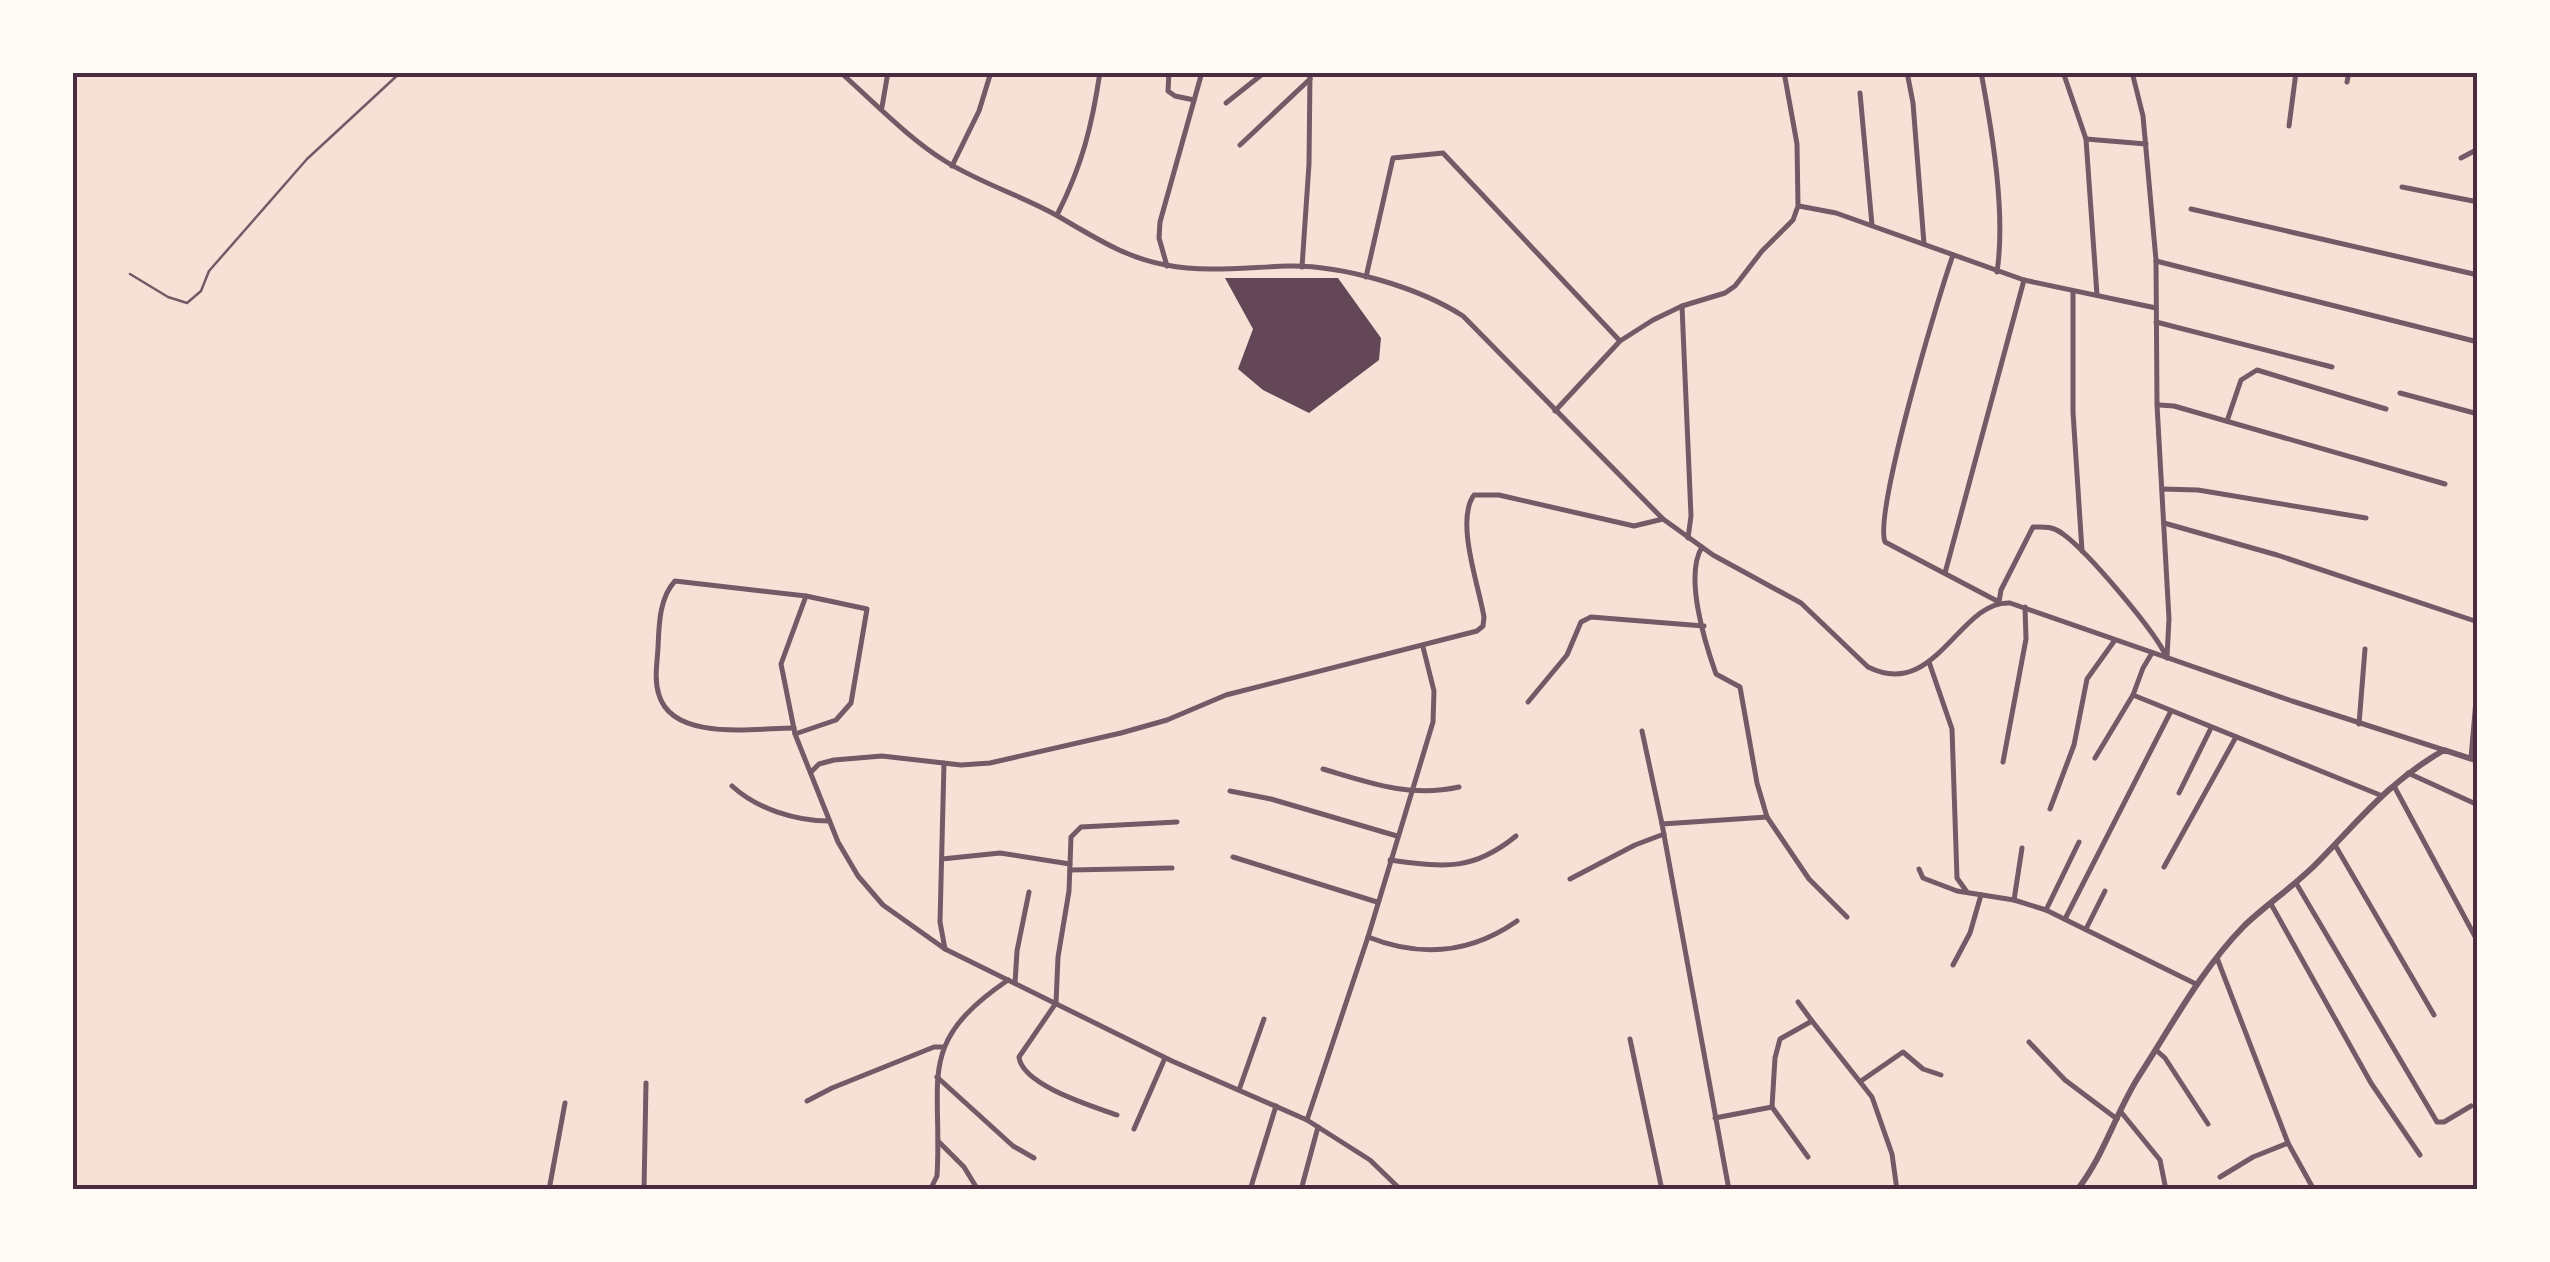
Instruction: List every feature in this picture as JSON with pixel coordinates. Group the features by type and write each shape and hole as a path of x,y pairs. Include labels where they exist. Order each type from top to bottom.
{"street":[{"path":"840,72 952,166 1119,250 1167,266 1302,267 1366,278 1425,296 1463,316 1663,519 1702,547 1802,602 1868,667 1880,672 1899,672 1929,662 1988,606 1999,602"},
{"path":"882,108 888,72"},
{"path":"952,166 979,111 990,72"},
{"path":"1056,215 1090,135 1100,72"},
{"path":"1169,72 1168,91 1194,100"},
{"path":"1167,266 1159,238 1160,222 1202,72"},
{"path":"1226,104 1265,72"},
{"path":"1556,411 1620,341 1652,320 1682,306 1725,294 1735,286 1762,251 1794,220 1798,206 1797,144 1784,72"},
{"path":"1908,72 1924,245"},
{"path":"1981,72 1992,131 1997,272"},
{"path":"2063,72 2086,139 2097,296"},
{"path":"2132,72 2140,93 2156,260 2158,405 2169,619 2167,658"},
{"path":"2288,126 2296,72"},
{"path":"2348,82 2349,72"},
{"path":"1240,145 1310,76"},
{"path":"1302,267 1310,76"},
{"path":"1860,94 1872,226"},
{"path":"2086,139 2146,144"},
{"path":"2461,158 2478,149"},
{"path":"1366,278 1393,158 1443,153 1620,341"},
{"path":"2402,187 2478,202"},
{"path":"1798,206 1836,213 2024,280 2156,308"},
{"path":"2191,210 2478,275"},
{"path":"1953,255 1937,300 1894,464 1882,534 1885,542 1999,602 2025,607 2359,724 2474,759 2477,689"},
{"path":"2156,260 2478,342"},
{"path":"1945,573 2024,280"},
{"path":"2073,291 2074,412 2082,554"},
{"path":"1682,306 1691,516 1688,538"},
{"path":"2156,322 2332,367"},
{"path":"2227,421 2241,380 2257,370 2386,409"},
{"path":"2400,393 2478,414"},
{"path":"2158,405 2174,406 2445,484"},
{"path":"2162,489 2198,490 2366,518"},
{"path":"810,772 819,764 882,756 944,764 990,764 1122,733 1167,720 1226,695 1423,647 1483,626 1466,521 1474,495 1500,494 1634,526 1663,519"},
{"path":"2164,523 2478,622"},
{"path":"1999,602 2001,590 2032,528 2049,526 2064,534 2082,554 2160,643 2167,658"},
{"path":"1702,547 1694,570 1704,626 1716,674 1740,688 1757,783 1768,816 1808,879 1847,917"},
{"path":"675,581 863,606 868,614 851,703 836,720 795,731 693,726 670,715 660,700 656,682 660,616 670,585 675,581"},
{"path":"806,596 782,657 795,731 828,821 858,876 883,905 945,949 1165,1058 1308,1120 1370,1160 1400,1189"},
{"path":"2002,762 2026,639 2025,607"},
{"path":"1528,702 1568,655 1581,622 1591,617 1704,626"},
{"path":"2050,809 2074,745 2087,679 2115,640"},
{"path":"1308,1120 1432,722 1434,691 1423,647"},
{"path":"2359,724 2365,649"},
{"path":"2095,758 2133,696 2152,652"},
{"path":"1929,662 1952,729 1958,878 1967,892"},
{"path":"2133,696 2380,795"},
{"path":"2065,919 2170,713"},
{"path":"2179,793 2211,728"},
{"path":"1642,731 1729,1190"},
{"path":"2164,867 2236,737"},
{"path":"2077,1190 2156,1050 2196,984 2217,958 2270,903 2335,845 2380,795 2444,750"},
{"path":"944,764 940,922 945,949"},
{"path":"1323,770 1410,792 1432,793 1458,787"},
{"path":"2408,774 2478,805"},
{"path":"2394,784 2478,942"},
{"path":"732,786 749,799 788,816 828,821"},
{"path":"1230,791 1397,836"},
{"path":"1662,824 1768,816"},
{"path":"1117,1116 1076,1100 1022,1070 1019,1058 1056,1003 1071,837 1081,827 1176,822"},
{"path":"1570,879 1664,834"},
{"path":"1390,860 1445,866 1469,864 1496,852 1516,836"},
{"path":"2046,910 2080,842"},
{"path":"2335,845 2434,1015"},
{"path":"2014,900 2022,848"},
{"path":"942,858 1000,853 1070,867 1172,868"},
{"path":"1233,858 1377,902"},
{"path":"1919,869 1923,878 2046,910 2196,984"},
{"path":"2296,883 2437,1122 2471,1106"},
{"path":"2086,929 2105,891"},
{"path":"1012,982 1028,892"},
{"path":"1953,965 1970,934 1981,895"},
{"path":"2270,903 2371,1083 2420,1155"},
{"path":"1368,937 1404,948 1449,950 1476,944 1517,921"},
{"path":"2217,958 2288,1142 2314,1190"},
{"path":"930,1190 937,1176 936,1077 942,1047 977,1002 1012,982"},
{"path":"1798,1002 1862,1081 1881,1119 1892,1154 1897,1190"},
{"path":"1239,1090 1264,1019"},
{"path":"1808,1156 1772,1107 1780,1040 1812,1020"},
{"path":"1630,1039 1662,1190"},
{"path":"2028,1042 2065,1080 2119,1115 2160,1160 2166,1190"},
{"path":"808,1101 942,1047"},
{"path":"2156,1050 2208,1124"},
{"path":"1862,1081 1903,1052 1923,1069 1941,1075"},
{"path":"1134,1128 1165,1058"},
{"path":"936,1077 1013,1146 1034,1158"},
{"path":"644,1190 646,1083"},
{"path":"548,1190 566,1103"},
{"path":"1250,1190 1276,1106"},
{"path":"1715,1118 1772,1107"},
{"path":"1301,1190 1318,1127"},
{"path":"938,1140 964,1167 978,1190"},
{"path":"2220,1177 2288,1142"}],"lane":[{"path":"130,274 168,297 187,303 201,291 210,271 307,160 402,72"},
{"path":"1674,300 1682,306"}],"building":[{"path":"1225,278 1338,278 1381,338 1379,360 1309,413 1263,390 1238,369 1253,329"}]}
